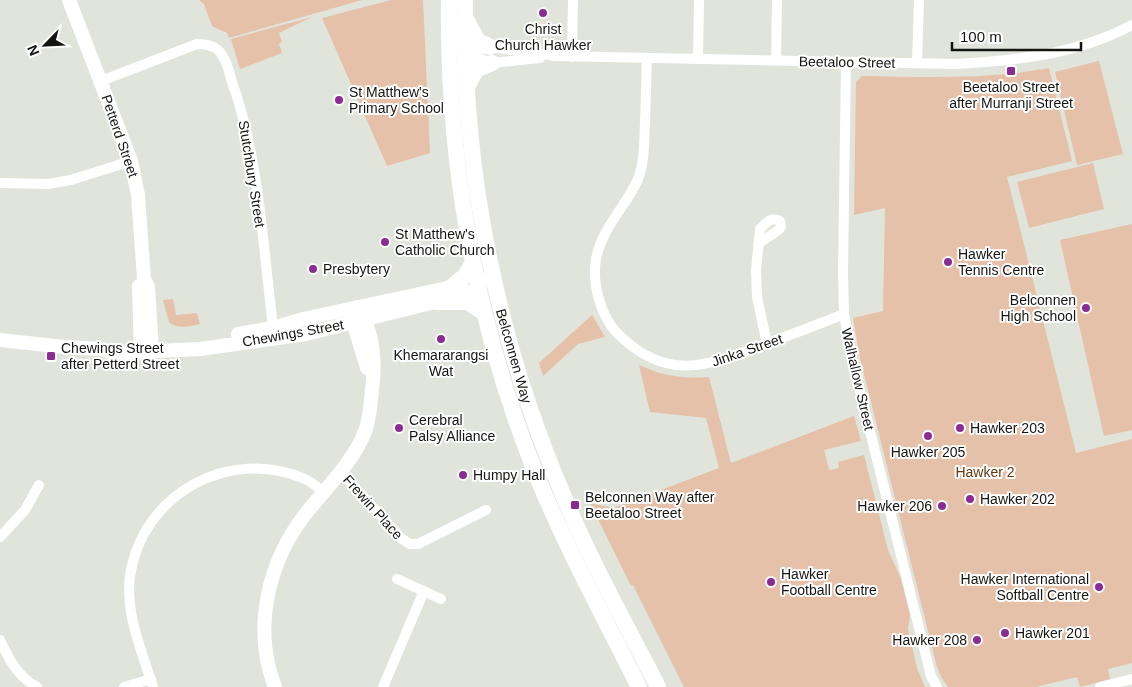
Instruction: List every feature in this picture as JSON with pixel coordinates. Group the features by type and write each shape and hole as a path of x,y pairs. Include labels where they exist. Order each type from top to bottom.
{"main road":[{"name":"Belconnen Way","path":"449,0 450,84 457,171 472,264 484,313 564,498 576,543 639,687"},
{"name":"Belconnen Way","path":"465,0 467,87 474,169 512,381"},
{"path":"465,17 478,41 491,55 476,70 467,87"},
{"path":"448,26 455,45 466,54 457,61 450,84"},
{"path":"451,287 466,276 472,264"},
{"path":"436,302 468,302 484,313"},
{"name":"Belconnen Way","path":"576,543 658,687"}],"street":[{"name":"Petterd Street","path":"70,0 131,161 138,195 144,279 148,287 146,348"},
{"path":"572,57 573,0"},
{"path":"698,59 699,0"},
{"path":"776,60 777,0"},
{"path":"917,63 919,0"},
{"name":"Beetaloo Street","path":"466,54 846,62 1000,62 1053,53 1108,36 1132,24"},
{"name":"Stutchbury Street","path":"101,81 197,44 209,45 219,51 224,58 238,99 252,152 274,333"},
{"name":"Beetaloo Street","path":"466,54 556,56"},
{"name":"Jinka Street","path":"647,58 644,148 641,167 638,178 627,200 608,226 596,259 596,284 606,318 613,329 639,353 654,360 670,365 696,366 715,363 844,314"},
{"name":"Walhallow Street","path":"846,62 844,314 855,368 931,676 937,687"},
{"path":"0,183 48,184 71,180 131,161"},
{"path":"758,244 756,270 757,297 767,344"},
{"path":"488,254 484,280 478,287 491,294 499,304"},
{"name":"Chewings Street","path":"0,340 64,347 104,348 113,353 146,348 200,344 274,333 306,334 471,293 478,287 468,283 303,319 274,333"},
{"path":"274,687 266,655 264,632 265,607 270,583 279,559 305,514 341,472 356,450 365,430 371,409 372,382 357,307"},
{"path":"124,687 152,683 131,613 129,594 130,576 140,540 157,513 191,485 210,475 244,468 265,468 286,472 307,480 324,492"},
{"name":"Frewin Place","path":"341,472 402,539 410,544 418,544 486,510"},
{"path":"0,537 25,510 39,486"},
{"path":"397,579 441,599"},
{"path":"383,687 424,591"},
{"path":"0,640 12,665 22,677 37,687"},
{"path":"1100,687 1132,679"}],"green space":[{"path":"199,0 362,0 229,38 227,33 212,26 204,4"},
{"path":"391,0 423,0 430,153 387,166 322,18"},
{"path":"312,17 279,33 282,42 279,44 282,53 240,69 231,39"},
{"path":"1099,61 1123,154 1077,165 1055,72"},
{"name":"Hawker 2","path":"1049,68 1072,161 1007,177 1076,453 1132,439 1132,663 1108,669 1110,679 1080,687 1077,677 1036,687 948,687 937,667 860,358 853,318 883,311 885,208 854,215 856,82 862,76 979,76"},
{"path":"1093,163 1104,209 1029,228 1017,182"},
{"path":"1132,224 1132,430 1104,436 1060,240"},
{"path":"173,299 176,315 197,313 200,324 180,327 169,322 163,300"},
{"path":"592,315 605,337 578,344 543,376 539,363"},
{"name":"Hawker Football Centre","path":"639,365 673,376 690,378 709,377 731,463 854,416 861,441 824,450 829,470 839,468 838,462 864,455 888,550 901,579 910,615 908,629 917,668 925,687 684,687 590,503 613,508 719,468 706,418 650,412"}],"place":[{"name":"Christ Church Hawker","path":"543,13"},
{"name":"Beetaloo Street after Murranji Street","path":"1011,71"},
{"name":"St Matthew's Primary School","path":"339,100"},
{"name":"St Matthew's Catholic Church","path":"385,242"},
{"name":"Hawker Tennis Centre","path":"948,262"},
{"name":"Presbytery","path":"313,269"},
{"name":"Belconnen High School","path":"1086,308"},
{"name":"Khemararangsi Wat","path":"441,339"},
{"name":"Chewings Street after Petterd Street","path":"51,356"},
{"name":"Cerebral Palsy Alliance","path":"399,428"},
{"name":"Hawker 203","path":"960,428"},
{"name":"Hawker 205","path":"928,436"},
{"name":"Humpy Hall","path":"463,475"},
{"name":"Hawker 202","path":"970,499"},
{"name":"Belconnen Way after Beetaloo Street","path":"575,505"},
{"name":"Hawker 206","path":"942,506"},
{"name":"Hawker Football Centre","path":"771,582"},
{"name":"Hawker International Softball Centre","path":"1099,587"},
{"name":"Hawker 201","path":"1005,633"},
{"name":"Hawker 208","path":"977,640"}]}
